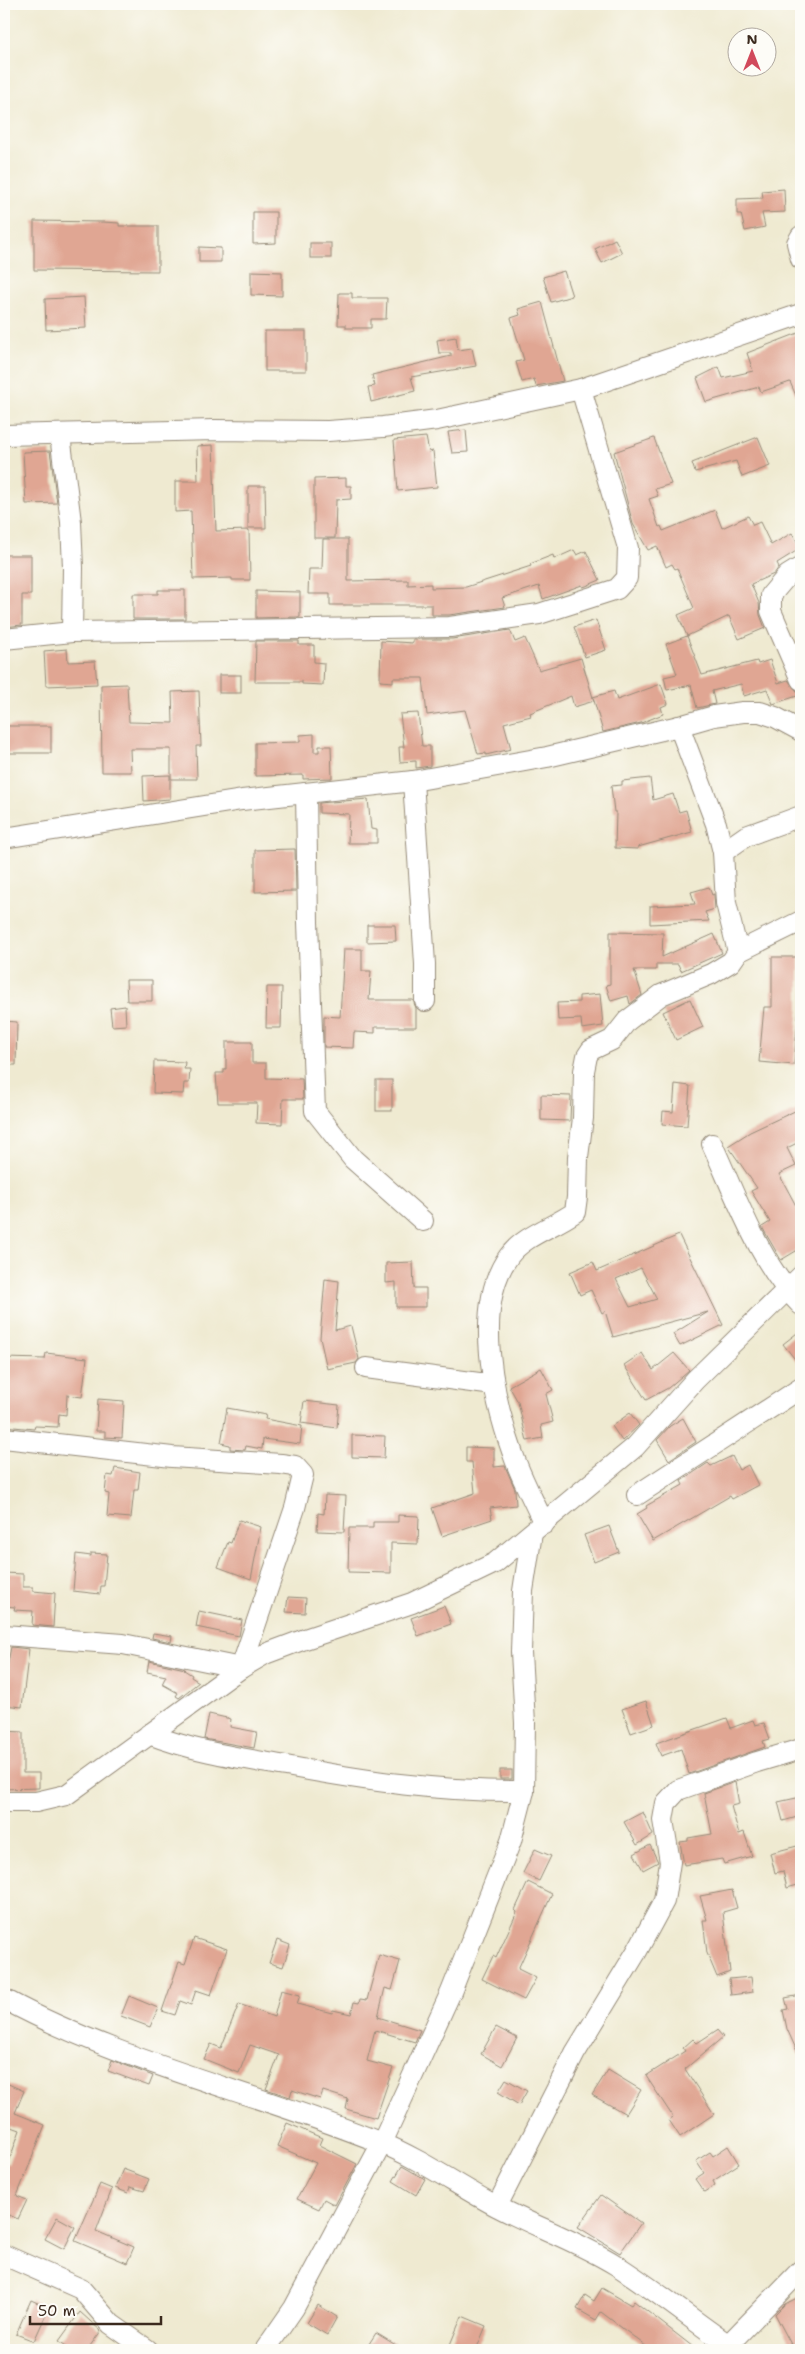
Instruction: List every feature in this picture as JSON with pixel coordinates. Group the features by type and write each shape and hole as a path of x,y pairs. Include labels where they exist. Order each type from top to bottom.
{"street":[{"path":"801,236 797,243 801,260"},
{"path":"4,435 215,430 328,431 383,428 437,420 581,389 801,314"},
{"path":"4,639 72,632 450,627 539,614 617,589 627,578 628,548 581,389"},
{"path":"60,435 71,522 73,568 72,632"},
{"path":"801,567 788,576 771,595 771,611 801,680"},
{"path":"4,838 242,800 413,781 547,757 714,716 760,712 775,717 801,731"},
{"path":"679,726 710,803 723,852 726,903 738,952"},
{"path":"413,781 425,964 425,1001"},
{"path":"306,793 308,922 315,1111 354,1159 423,1221"},
{"path":"723,852 746,836 801,816"},
{"path":"265,2350 294,2308 382,2143 465,1956 511,1841 524,1791 525,1723 521,1652 523,1591 538,1528 513,1456 494,1385 489,1327 492,1295 503,1266 516,1248 569,1216 574,1212 577,1205 578,1157 583,1118 586,1056 591,1050 606,1045 627,1021 661,995 711,974 731,962 738,952 801,920"},
{"path":"712,1144 760,1246 785,1290 801,1305"},
{"path":"4,1802 36,1802 66,1794 241,1668 265,1654 412,1602 496,1564 635,1447 695,1380 801,1276"},
{"path":"366,1368 494,1385"},
{"path":"638,1495 801,1388"},
{"path":"4,1438 172,1457 295,1466 303,1475 295,1508 241,1668"},
{"path":"4,1635 123,1644 241,1668"},
{"path":"149,1734 172,1743 201,1750 354,1778 470,1791 524,1791"},
{"path":"497,2206 575,2053 638,1951 664,1901 670,1862 663,1820 666,1803 678,1790 757,1762 801,1749"},
{"path":"4,1999 34,2015 127,2055 329,2123 382,2143 424,2163 497,2206 615,2264 732,2347 801,2270"},
{"path":"4,2255 81,2289 111,2324 148,2350"}],"building":[{"path":"784,189 785,212 762,213 765,227 745,231 741,214 737,214 737,199 763,198 762,191"},
{"path":"253,212 276,212 276,243 253,244"},
{"path":"34,221 103,222 119,223 119,226 158,226 158,271 34,270"},
{"path":"615,239 622,253 602,263 595,249"},
{"path":"310,243 331,243 331,258 310,258"},
{"path":"199,247 221,248 221,262 199,262"},
{"path":"251,271 282,272 282,296 251,295"},
{"path":"564,271 572,296 551,302 543,277"},
{"path":"339,293 352,293 352,298 387,298 386,319 371,319 371,328 346,328 346,325 338,325"},
{"path":"84,297 86,328 46,330 45,299"},
{"path":"542,302 563,381 536,386 534,379 522,382 516,362 524,360 511,318 520,315 518,309"},
{"path":"265,331 306,331 306,371 265,371"},
{"path":"801,332 801,407 790,382 761,392 759,387 706,402 697,378 719,367 723,378 753,371 747,353"},
{"path":"456,337 458,350 472,348 476,366 411,377 415,391 371,402 368,387 375,386 372,375 451,356 451,353 439,353 437,340"},
{"path":"466,430 468,452 452,453 448,432"},
{"path":"426,437 429,452 433,451 437,487 398,491 394,440"},
{"path":"758,437 770,466 742,477 736,461 695,472 692,463"},
{"path":"654,438 671,484 655,489 658,496 649,499 659,527 661,526 663,531 715,510 722,528 748,516 753,525 760,522 771,545 792,533 801,548 777,563 779,567 774,574 751,584 759,603 760,615 765,628 739,639 729,616 687,636 678,615 694,608 677,568 675,569 672,564 666,567 657,546 648,550 633,524 614,452"},
{"path":"213,445 216,531 249,530 250,580 232,580 232,578 193,579 191,511 175,512 175,481 198,481 197,446"},
{"path":"50,451 57,503 26,504 23,452"},
{"path":"346,478 346,486 351,486 351,499 336,500 335,538 314,538 314,479"},
{"path":"248,486 265,486 266,528 248,528"},
{"path":"323,539 348,539 348,581 408,580 408,585 431,584 431,588 466,587 531,566 530,564 553,555 554,559 574,550 577,555 586,551 600,580 543,599 539,586 502,598 505,607 449,615 432,615 432,605 330,605 330,594 308,594 309,569 322,569"},
{"path":"4,555 31,555 31,595 22,595 22,625 4,627"},
{"path":"158,590 185,590 185,619 133,619 133,594 158,594"},
{"path":"256,591 300,592 300,617 256,618"},
{"path":"596,620 606,650 585,657 574,627"},
{"path":"510,630 515,642 525,638 539,670 581,658 594,701 574,707 571,696 530,713 531,716 504,723 511,749 486,755 486,753 478,754 465,710 427,715 423,678 393,678 393,682 380,681 381,641 413,643 413,639 452,639"},
{"path":"687,636 702,675 757,661 758,664 770,660 778,683 788,680 800,695 773,704 767,689 744,696 741,684 712,691 715,704 697,708 691,685 667,690 664,677 677,674 666,644"},
{"path":"256,641 299,641 299,645 314,645 314,662 324,663 323,685 302,684 302,682 255,682"},
{"path":"67,649 68,662 95,661 97,684 46,686 44,651"},
{"path":"219,675 241,675 241,693 219,693"},
{"path":"127,684 129,722 173,723 172,692 199,691 201,746 196,746 197,779 171,779 171,749 130,749 131,772 102,772 101,685"},
{"path":"661,684 668,704 661,707 663,714 641,723 603,732 593,697 614,691 617,700"},
{"path":"418,713 422,746 430,746 430,766 416,768 416,761 400,762 399,747 404,747 400,714"},
{"path":"4,726 51,726 51,753 4,753"},
{"path":"314,734 314,752 319,752 319,746 331,746 332,778 303,779 303,775 255,776 255,743 300,742 300,735"},
{"path":"170,775 170,799 144,801 143,776"},
{"path":"650,778 653,800 673,794 679,812 686,810 692,832 638,847 638,849 615,848 616,812 614,812 611,786 622,785 622,781"},
{"path":"368,799 371,829 377,830 377,843 348,843 349,814 319,813 319,803"},
{"path":"295,849 296,891 255,892 255,850"},
{"path":"709,887 712,895 714,894 715,909 705,912 709,921 650,924 650,906 695,904 691,892"},
{"path":"367,925 395,925 396,941 367,942"},
{"path":"610,932 663,933 662,957 714,934 722,953 681,971 678,964 656,964 656,970 634,970 642,995 630,1004 628,996 611,1001 606,985 610,984"},
{"path":"344,949 362,949 362,971 371,971 369,1000 413,1000 416,1008 416,1027 375,1027 375,1033 354,1032 353,1048 324,1047 324,1016 340,1017"},
{"path":"772,957 799,957 799,1006 794,1065 759,1062 764,1007 772,1007"},
{"path":"126,980 152,980 152,1001 127,1001"},
{"path":"267,987 282,987 281,1028 266,1028"},
{"path":"600,994 603,1026 582,1029 581,1019 558,1020 557,1003 579,1002 579,996"},
{"path":"690,999 703,1027 676,1040 663,1012"},
{"path":"125,1006 126,1025 112,1026 110,1008"},
{"path":"4,1021 17,1022 16,1065 4,1065"},
{"path":"226,1042 252,1042 252,1063 266,1063 266,1078 302,1079 303,1099 283,1099 282,1124 256,1123 257,1103 218,1103 216,1073 224,1073 224,1069 226,1069"},
{"path":"154,1061 185,1062 184,1069 190,1069 189,1083 184,1083 183,1094 153,1093"},
{"path":"376,1080 392,1080 392,1111 376,1111"},
{"path":"675,1084 690,1086 687,1126 662,1124 663,1111 673,1112"},
{"path":"541,1095 571,1096 570,1121 541,1120"},
{"path":"797,1110 801,1118 801,1141 787,1148 796,1166 779,1174 801,1215 801,1248 781,1260 762,1227 770,1222 751,1191 757,1188 728,1146 750,1132"},
{"path":"679,1235 723,1325 680,1346 673,1334 708,1312 613,1337 605,1311 602,1313 591,1290 580,1295 570,1272 593,1262 597,1271","holes":["641,1268 657,1299 630,1307 616,1279"]},
{"path":"413,1262 414,1288 426,1288 426,1307 396,1307 396,1282 386,1283 386,1263"},
{"path":"325,1279 339,1281 335,1330 351,1326 359,1359 356,1363 327,1369 320,1338"},
{"path":"801,1330 801,1367 783,1344"},
{"path":"46,1353 87,1358 82,1397 67,1395 66,1415 59,1414 58,1427 35,1426 34,1429 4,1426 4,1358 45,1359"},
{"path":"642,1353 653,1370 674,1353 689,1370 668,1388 646,1400 624,1365"},
{"path":"541,1368 553,1390 546,1394 553,1422 541,1425 543,1438 527,1441 518,1402 509,1386"},
{"path":"98,1399 124,1401 122,1438 105,1437 105,1431 96,1431"},
{"path":"304,1401 339,1405 337,1428 301,1423"},
{"path":"227,1408 266,1415 265,1419 302,1426 300,1444 263,1439 262,1449 246,1446 245,1450 230,1449 230,1445 221,1443"},
{"path":"630,1413 639,1425 622,1441 612,1426"},
{"path":"683,1418 696,1442 669,1460 657,1440 670,1426"},
{"path":"352,1435 385,1436 384,1458 352,1457"},
{"path":"466,1447 494,1448 494,1467 505,1466 515,1489 516,1505 490,1508 492,1519 442,1536 432,1508 475,1493 472,1462 466,1462"},
{"path":"732,1456 739,1470 748,1465 758,1485 732,1499 730,1496 653,1541 637,1514 647,1508 646,1506 683,1485 681,1481 708,1463 711,1466"},
{"path":"115,1468 140,1472 138,1490 134,1490 131,1518 107,1516 109,1494 105,1493 107,1475 113,1476"},
{"path":"325,1495 346,1496 344,1532 317,1531 318,1513 324,1514"},
{"path":"398,1515 419,1516 418,1544 391,1543 391,1573 348,1572 349,1528 373,1528 373,1522 398,1522"},
{"path":"239,1520 261,1527 251,1579 218,1567 228,1542 231,1543"},
{"path":"609,1526 619,1552 594,1562 584,1535"},
{"path":"91,1553 107,1554 104,1586 101,1586 100,1594 73,1591 76,1554 91,1556"},
{"path":"4,1573 23,1574 23,1587 33,1587 33,1591 55,1593 53,1627 32,1625 33,1611 14,1610 15,1607 4,1606"},
{"path":"288,1597 306,1598 305,1613 286,1612"},
{"path":"444,1606 451,1624 418,1636 411,1618"},
{"path":"199,1611 242,1620 239,1636 196,1627"},
{"path":"153,1633 172,1636 171,1642 152,1638"},
{"path":"11,1647 29,1649 22,1707 4,1705 4,1683"},
{"path":"149,1661 185,1669 192,1675 191,1677 199,1682 179,1698 176,1696 178,1693 162,1684 166,1676 147,1672"},
{"path":"646,1701 654,1725 631,1733 622,1709"},
{"path":"209,1714 231,1719 230,1727 257,1732 254,1748 204,1739"},
{"path":"727,1718 731,1728 753,1720 755,1725 764,1723 770,1739 763,1741 765,1747 689,1774 681,1749 661,1756 656,1743"},
{"path":"4,1731 23,1732 23,1773 39,1773 39,1788 4,1789"},
{"path":"500,1770 512,1770 512,1779 500,1779"},
{"path":"735,1782 739,1804 731,1806 739,1834 744,1832 752,1856 724,1864 722,1859 684,1865 680,1842 688,1841 688,1838 712,1834 704,1793"},
{"path":"801,1797 801,1816 783,1821 778,1802"},
{"path":"643,1812 653,1835 637,1845 624,1822"},
{"path":"650,1845 658,1862 643,1870 634,1854"},
{"path":"801,1845 801,1884 787,1888 783,1871 775,1873 770,1853"},
{"path":"535,1849 551,1856 539,1881 523,1873"},
{"path":"528,1882 552,1894 518,1969 536,1978 524,2000 482,1979 493,1956 496,1958 517,1912 515,1910"},
{"path":"732,1890 737,1908 723,1912 730,1972 717,1977 707,1953 703,1920 707,1920 700,1896"},
{"path":"194,1938 227,1949 211,1995 196,1990 191,2005 180,2001 175,2015 162,2011 179,1962 185,1964"},
{"path":"277,1940 290,1945 283,1967 269,1963"},
{"path":"379,1955 400,1961 392,1990 385,1988 378,2017 420,2030 415,2042 375,2030 367,2061 393,2068 376,2118 346,2109 348,2099 323,2091 320,2099 292,2090 290,2097 266,2089 279,2055 250,2045 239,2073 204,2059 211,2044 221,2048 239,2004 274,2017 281,1990 300,1995 297,2004 332,2013 333,2010 351,2014 354,2002 359,2003 360,1999 367,2000"},
{"path":"751,1977 753,1992 731,1995 729,1979"},
{"path":"801,1995 801,2060 787,2029 783,2010 788,2009 785,1998"},
{"path":"129,1996 158,2008 150,2027 121,2016"},
{"path":"496,2027 517,2038 502,2066 481,2054"},
{"path":"717,2030 723,2037 685,2069 714,2114 680,2137 669,2120 673,2117 646,2076 685,2051 683,2048 693,2039 697,2043"},
{"path":"112,2060 153,2076 149,2086 108,2071"},
{"path":"608,2070 641,2090 626,2114 592,2095"},
{"path":"506,2079 527,2091 519,2105 498,2092"},
{"path":"4,2082 24,2091 15,2113 45,2125 17,2196 27,2200 18,2219 9,2215 5,2226 4,2162 8,2164 20,2130 9,2126 4,2139"},
{"path":"287,2123 322,2138 319,2145 357,2164 335,2205 324,2199 319,2209 297,2199 316,2163 277,2146"},
{"path":"728,2146 739,2164 713,2181 715,2185 704,2192 695,2179 704,2173 696,2161 710,2152 713,2156"},
{"path":"402,2166 425,2179 416,2195 393,2181"},
{"path":"123,2169 149,2179 144,2191 130,2187 128,2193 115,2188"},
{"path":"100,2184 112,2189 96,2231 134,2247 127,2263 75,2241"},
{"path":"601,2195 641,2223 620,2253 578,2227"},
{"path":"57,2217 75,2227 64,2249 45,2239"},
{"path":"602,2288 631,2305 634,2301 697,2350 651,2350 601,2312 596,2320 577,2309 585,2295 594,2301"},
{"path":"801,2296 801,2350 794,2350 775,2314 785,2304"},
{"path":"31,2300 49,2308 34,2341 16,2334"},
{"path":"318,2305 337,2317 327,2335 307,2323"},
{"path":"80,2312 101,2331 87,2350 72,2350 59,2341"},
{"path":"462,2316 486,2326 476,2350 457,2350 449,2347"},
{"path":"376,2333 404,2350 365,2350"}]}
